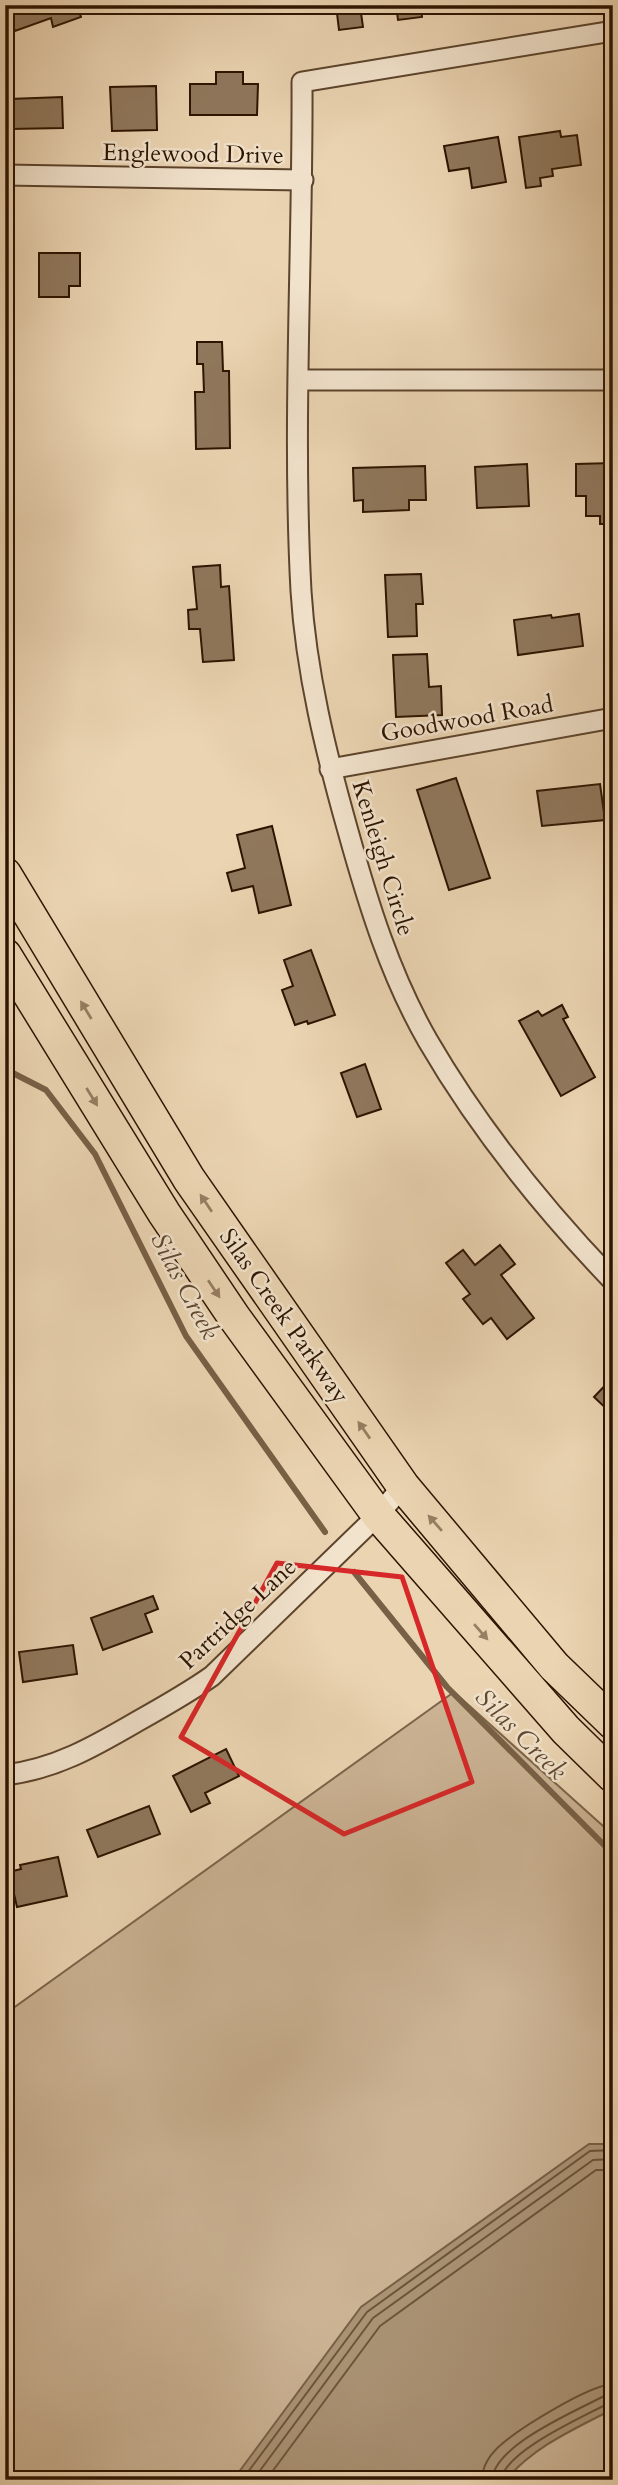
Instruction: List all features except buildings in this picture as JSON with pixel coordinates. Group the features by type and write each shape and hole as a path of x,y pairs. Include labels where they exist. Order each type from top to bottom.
{"main road":[{"name":"Silas Creek Parkway","path":"5,874 189,1179 403,1486 554,1666 613,1723"},
{"name":"Silas Creek Parkway","path":"5,955 164,1213 234,1317 378,1515 566,1730 613,1776"}],"street":[{"name":"Englewood Drive","path":"5,175 303,180 302,82 613,31"},
{"name":"Kenleigh Circle","path":"303,180 299,380 301,592 308,654 330,769 384,947 429,1043 530,1187 612,1278"},
{"path":"299,380 613,380"},
{"name":"Goodwood Road","path":"330,769 613,718"},
{"name":"Partridge Lane","path":"5,1775 50,1766 82,1753 212,1676 378,1515 403,1486"}],"highlighted area":[{"path":"277,1563 402,1577 472,1782 344,1834 181,1737"}],"shaded area":[{"path":"454,1692 613,1835 613,2480 5,2480 5,2014"}],"water":[{"path":"589,2144 613,2144 613,2409 542,2448 506,2480 233,2480 361,2307"}],"waterway":[{"name":"Silas Creek","path":"5,1069 46,1090 95,1154 186,1336 325,1532"},
{"name":"Silas Creek","path":"354,1572 447,1687 613,1854"}]}
